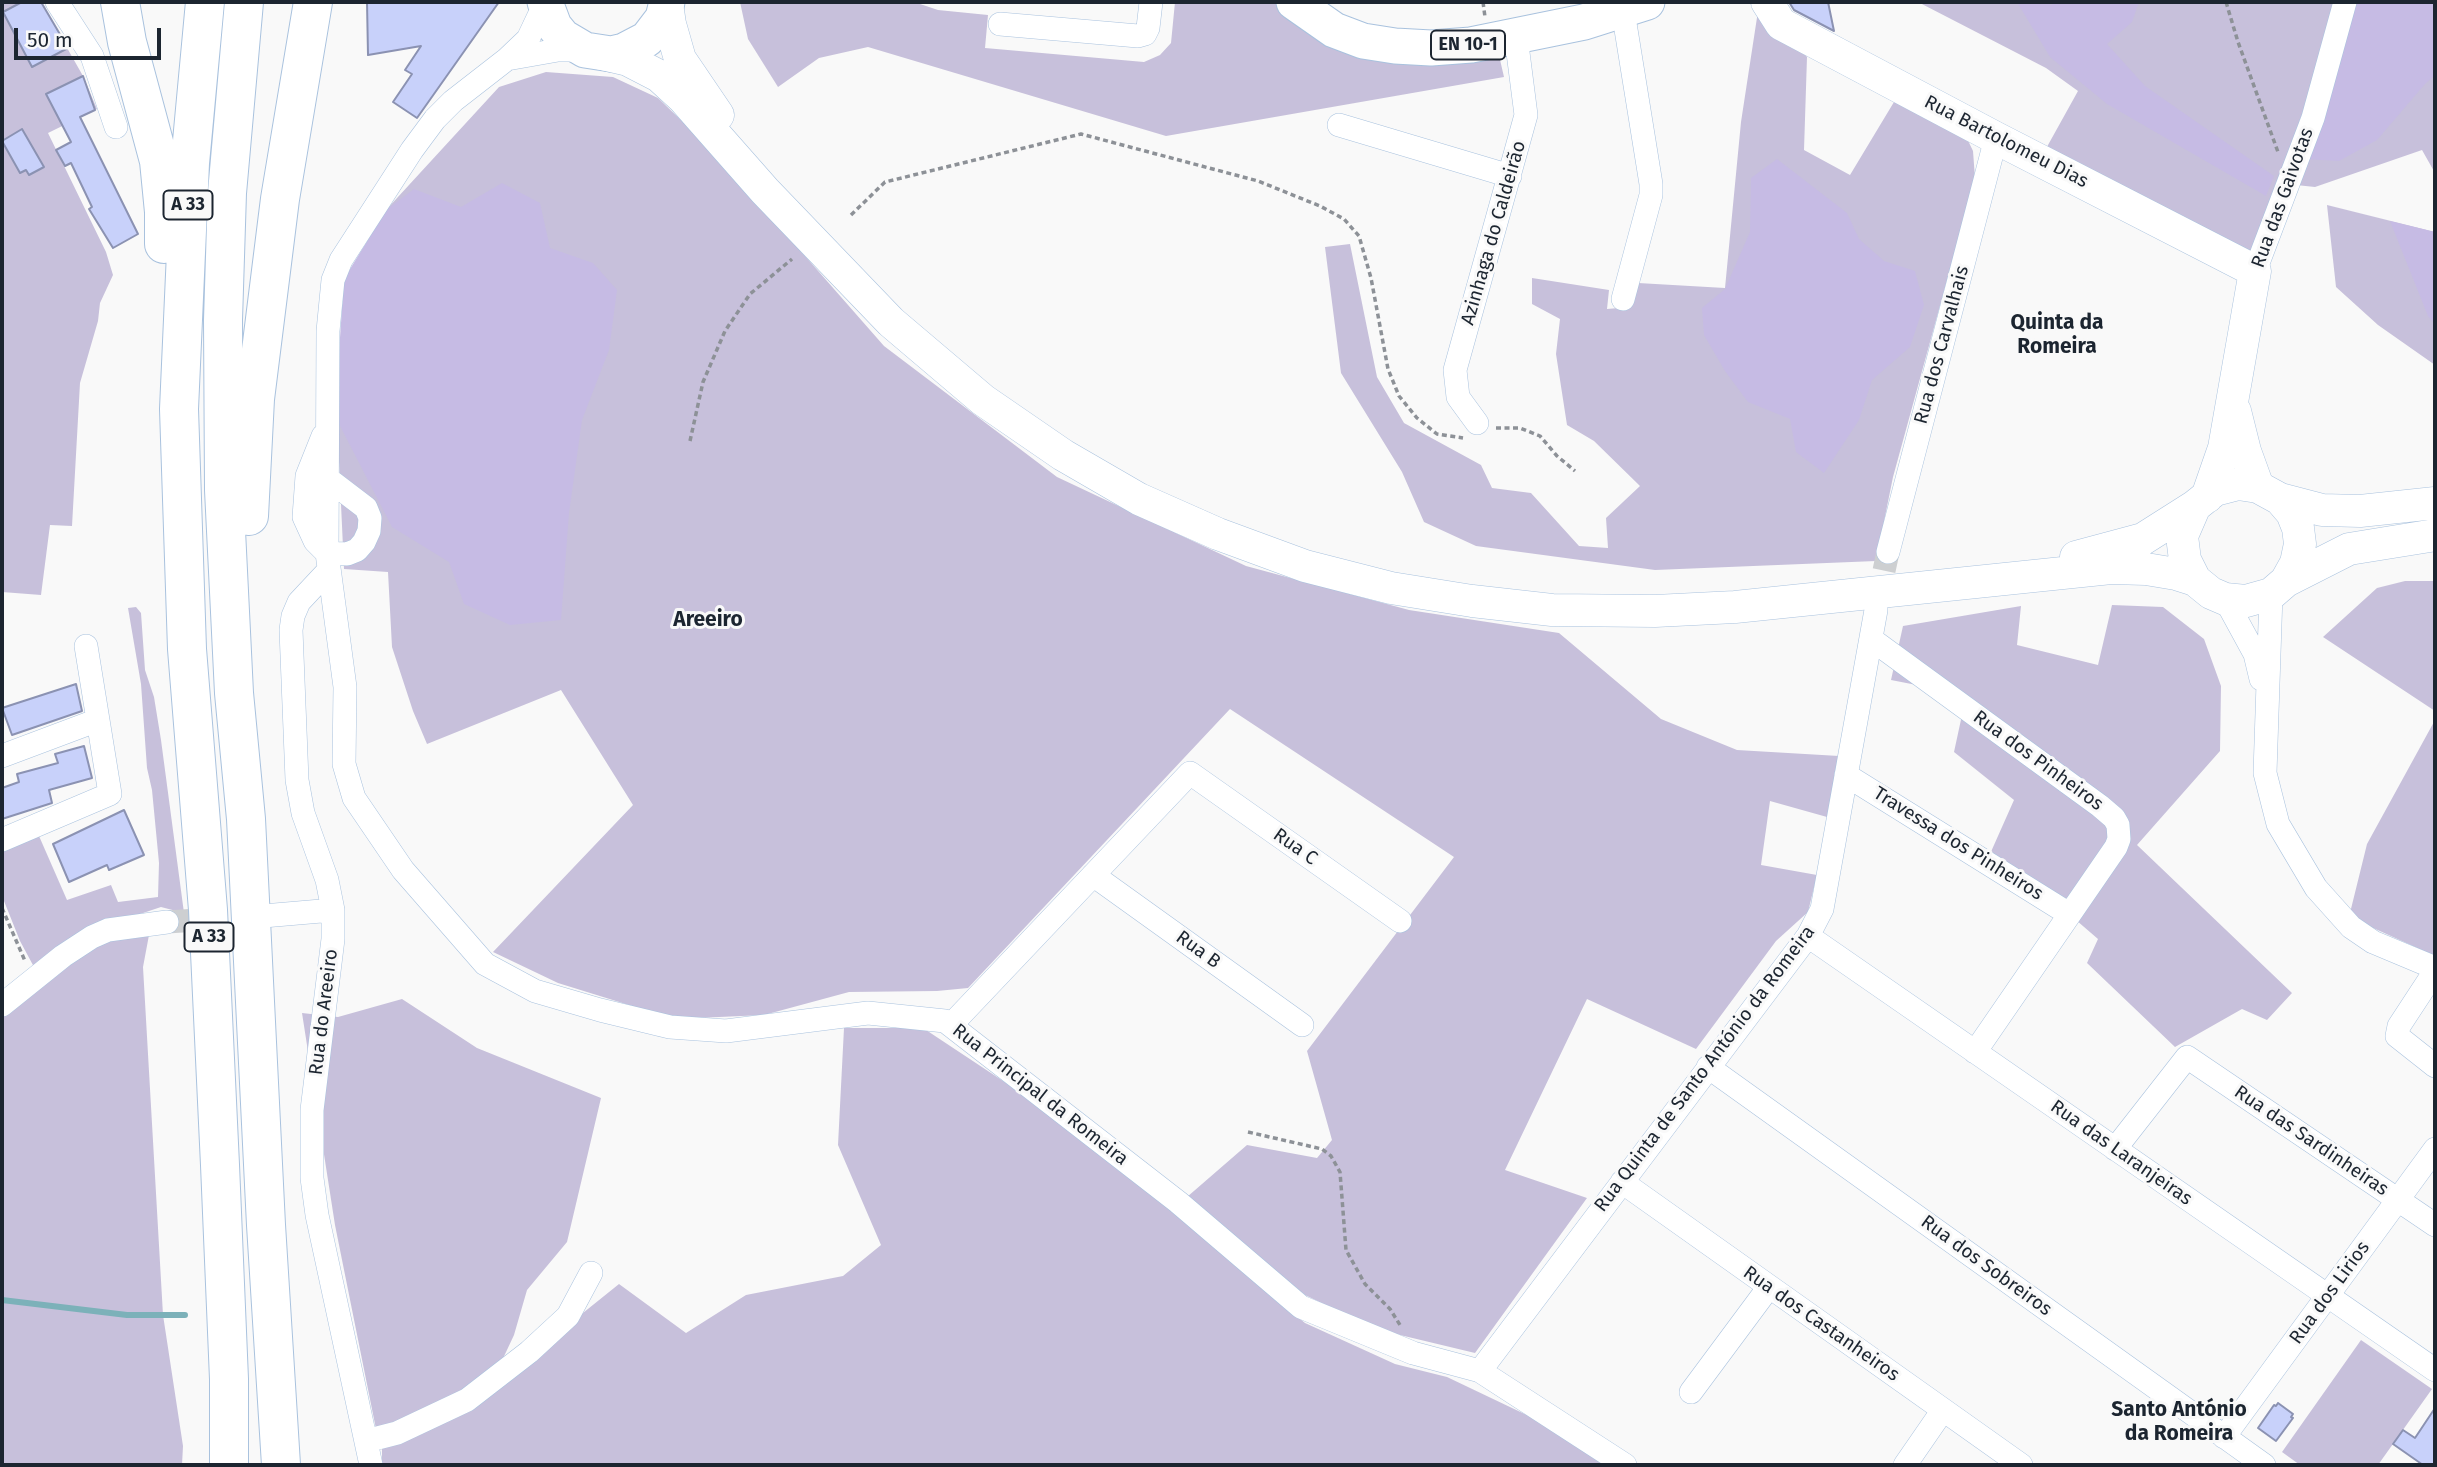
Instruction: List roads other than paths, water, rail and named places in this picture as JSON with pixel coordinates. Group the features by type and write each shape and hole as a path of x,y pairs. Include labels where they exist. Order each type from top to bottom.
{"highway":[{"path":"120,2 127,41 159,161 164,212 163,326 179,409"},
{"name":"A 33","path":"205,2 191,163 179,409 187,649 208,910 220,1152 229,1379 229,1465"},
{"name":"A 33","path":"244,2 228,193 222,408 228,610 246,819 281,1465"},
{"path":"246,819 248,545 253,424 280,199 313,2"}],"main road":[{"path":"545,2 554,26 563,37 592,52 628,60 659,76 691,107 773,200 891,322 983,400 1063,455 1139,499 1218,534 1306,566 1391,588 1552,610 1655,611 1735,607 2111,568 2146,569 2176,574 2195,580 2211,593 2225,599 2246,601 2349,549 2435,535"},
{"name":"EN 10-1","path":"1294,2 1334,30 1363,41 1431,48 1471,45 1516,37 1635,6"},
{"name":"Rua Bartolomeu Dias","path":"1767,2 1781,24 2255,271"},
{"path":"592,52 624,51 647,39 663,18 667,3"},
{"path":"667,3 680,59 720,119 862,277 927,339 1012,406 1120,474 1228,525 1317,556 1392,576 1462,588 1533,596 1666,598 1841,584 2077,557 2143,539 2215,490 2238,484 2322,510 2360,511 2435,503"},
{"name":"Rua das Gaivotas","path":"2201,501 2224,448 2255,271"},
{"path":"2234,396 2245,451 2269,493 2292,513 2298,528 2300,544 2297,563 2278,587"},
{"path":"2195,580 2185,560 2182,536 2201,501"}],"street":[{"path":"57,2 92,56 116,127"},
{"name":"Rua Principal da Romeira","path":"545,2 528,39 508,59 453,101 435,119 341,260 333,280 330,300 328,562 345,687 344,764 354,798 403,870 485,964 535,992 670,1027 726,1031 868,1013 945,1021 1178,1202 1301,1307 1408,1351 1480,1371 1625,1465"},
{"path":"1000,24 1138,36 1145,34 1148,28 1151,2"},
{"name":"Rua das Gaivotas","path":"2255,271 2312,118 2345,2"},
{"path":"1622,299 1651,195 1635,6"},
{"name":"Azinhaga do Caldeirão","path":"1477,423 1458,397 1455,370 1526,115 1516,37"},
{"path":"508,59 558,50 592,52"},
{"path":"1339,125 1510,176"},
{"name":"Rua dos Carvalhais","path":"1888,552 1996,138"},
{"path":"328,479 366,508 370,518 369,531 357,550 328,562 304,517 307,476 329,423"},
{"name":"Rua do Areeiro","path":"328,562 299,602 290,630 297,780 303,813 327,880 333,910 333,939 312,1110 312,1178 317,1215 371,1465"},
{"path":"2278,587 2266,720 2265,772 2268,793 2278,824 2316,888 2351,926 2373,942 2435,970 2399,1026 2397,1036 2435,1066"},
{"path":"2225,599 2255,654 2262,683 2266,720"},
{"name":"Rua Quinta de Santo António da Romeira","path":"1480,1371 1808,936 1822,909 1876,610"},
{"name":"Rua dos Pinheiros","path":"1871,639 2114,818 2120,832 2116,847 1975,1052"},
{"path":"2,840 110,794 86,646"},
{"path":"2,756 98,720"},
{"name":"Rua C","path":"1093,875 1190,773 1400,921"},
{"name":"Travessa dos Pinheiros","path":"1846,775 2069,914"},
{"path":"951,1025 1093,875"},
{"name":"Rua B","path":"1093,875 1302,1025"},
{"path":"263,916 333,910"},
{"path":"2,1005 63,956 108,930 167,922"},
{"name":"Rua das Laranjeiras","path":"1808,936 2435,1370"},
{"name":"Rua das Sardinheiras","path":"2115,1149 2186,1057 2435,1225"},
{"name":"Rua dos Sobreiros","path":"1708,1067 2264,1465"},
{"name":"Rua dos Lirios","path":"2224,1437 2435,1149"},
{"name":"Rua dos Castanheiros","path":"1622,1182 2021,1465"},
{"path":"366,1441 397,1433 467,1400 529,1352 568,1316 591,1273"},
{"path":"1691,1392 1769,1287"},
{"path":"1905,1465 1942,1410"}],"waterway":[{"path":"2,1300 127,1315 185,1315"}],"tunnel":[{"path":"1877,604 1888,552"},
{"path":"167,922 263,916"}],"district":[{"name":"Quinta da Romeira","path":"2057,335"},
{"name":"Areeiro","path":"708,620"},
{"name":"Santo António da Romeira","path":"2179,1422"}]}
